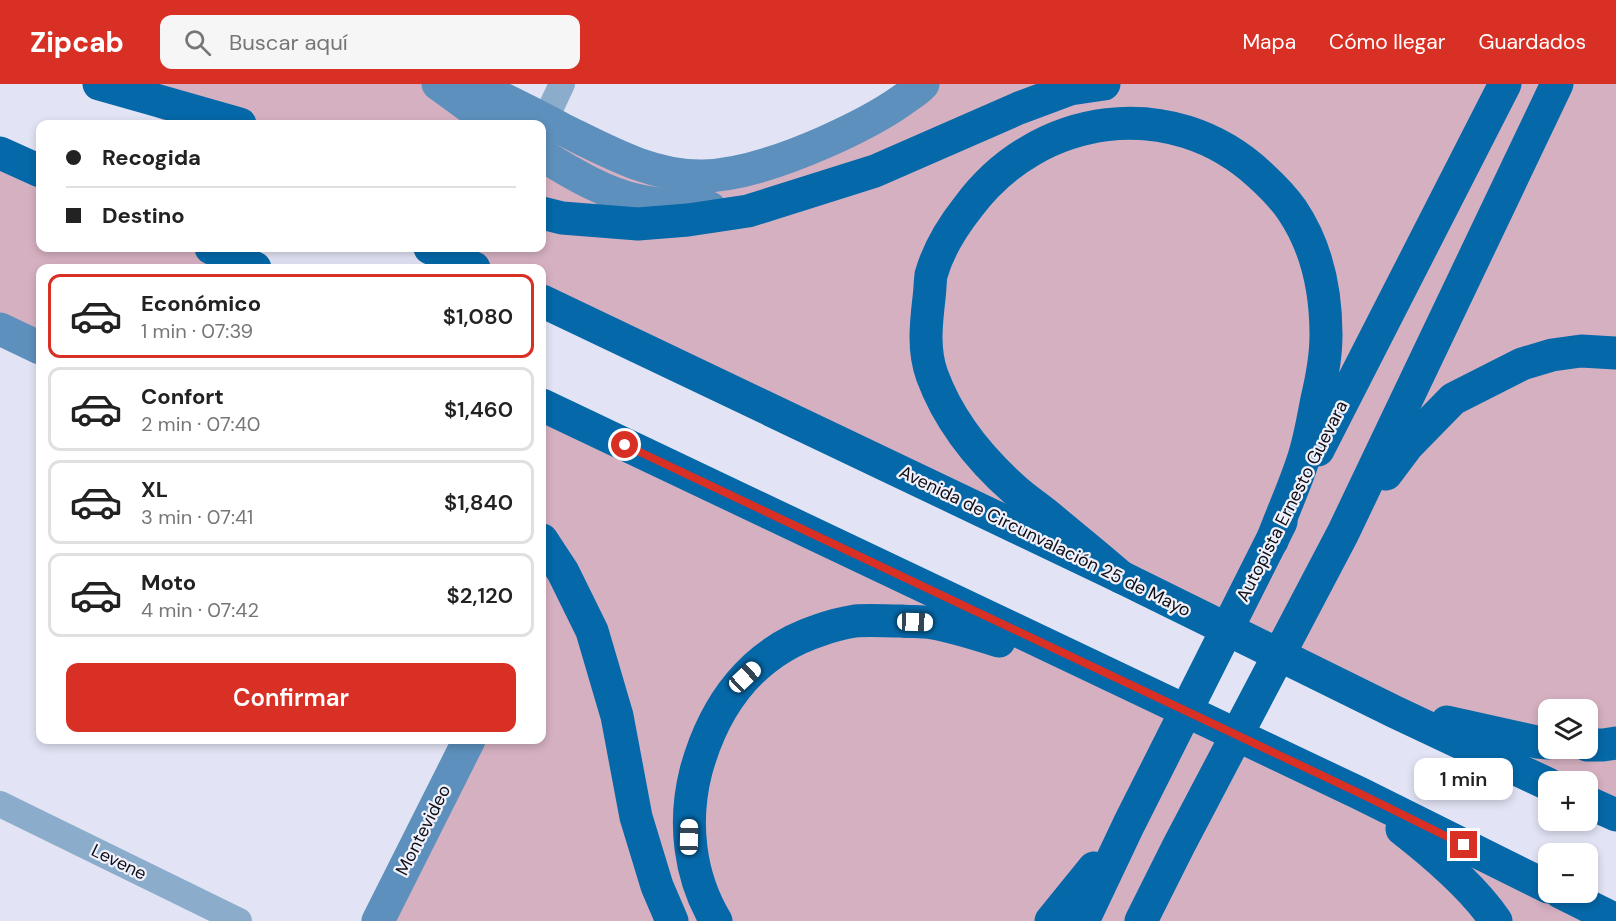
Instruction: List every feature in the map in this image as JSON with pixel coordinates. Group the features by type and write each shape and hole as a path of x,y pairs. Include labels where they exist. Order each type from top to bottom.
{"highway":[{"path":"86,84 162,120"},
{"path":"99,84 226,120"},
{"path":"546,214 562,218 638,224 688,220 748,211 875,171 1019,108 1070,89 1104,84"},
{"name":"Autopista Ernesto Guevara","path":"1083,921 1272,541 1505,84"},
{"path":"1141,921 1343,533 1557,84"},
{"path":"1121,577 1015,490 963,434 932,374 927,350 926,326 932,275 942,248 957,220 977,194 1023,154 1060,135 1093,127 1120,122 1146,123 1174,128 1202,137 1231,152 1266,181 1292,209 1316,258 1323,287 1326,335 1323,376 1303,458 1272,541"},
{"path":"0,153 36,169"},
{"path":"210,252 227,264"},
{"path":"220,252 246,264"},
{"path":"439,252 465,264"},
{"name":"Avenida de Circunvalación 25 de Mayo","path":"546,303 1121,577 1395,712 1538,779"},
{"path":"1343,533 1407,446 1453,399 1522,364 1552,355 1581,351 1616,353"},
{"path":"546,407 1359,793 1538,882"},
{"path":"546,546 563,572 592,631 617,716 636,817 657,886 672,921"},
{"path":"716,921 700,890 693,864 689,837 693,781 703,747 727,698 765,658 788,643 811,633 854,621 875,620 929,622 958,628 1006,644 1086,664"},
{"path":"1395,712 1538,742"},
{"path":"1598,745 1616,743"},
{"path":"1359,793 1434,855 1496,921"},
{"path":"1598,807 1616,815"},
{"path":"1051,921 1129,825"},
{"path":"1161,921 1179,845"},
{"path":"1582,903 1616,920"}],"main road":[{"path":"438,84 488,120"},
{"path":"473,84 545,120"},
{"path":"546,121 610,153 640,165 672,174 704,176 770,163 805,151 865,124 923,84"},
{"path":"546,157 604,189 637,201 748,211"},
{"path":"0,329 36,346"},
{"name":"Montevideo","path":"378,921 467,744"}],"street":[{"path":"545,120 562,84"},
{"name":"Levene","path":"0,804 239,921"}],"shaded area":[{"path":"86,84 473,84 704,176 923,84 1616,84 1616,815 1598,807 1598,771 1538,771 1538,777 546,303 546,264 465,264 439,252 546,252 546,120 162,120"},
{"path":"0,153 36,169 36,252 220,252 246,264 36,264 36,346 0,329"},
{"path":"546,407 1538,884 1538,903 1579,903 1616,921 378,921 467,744 546,744"}],"route":[{"path":"625,445 1464,845"}]}
